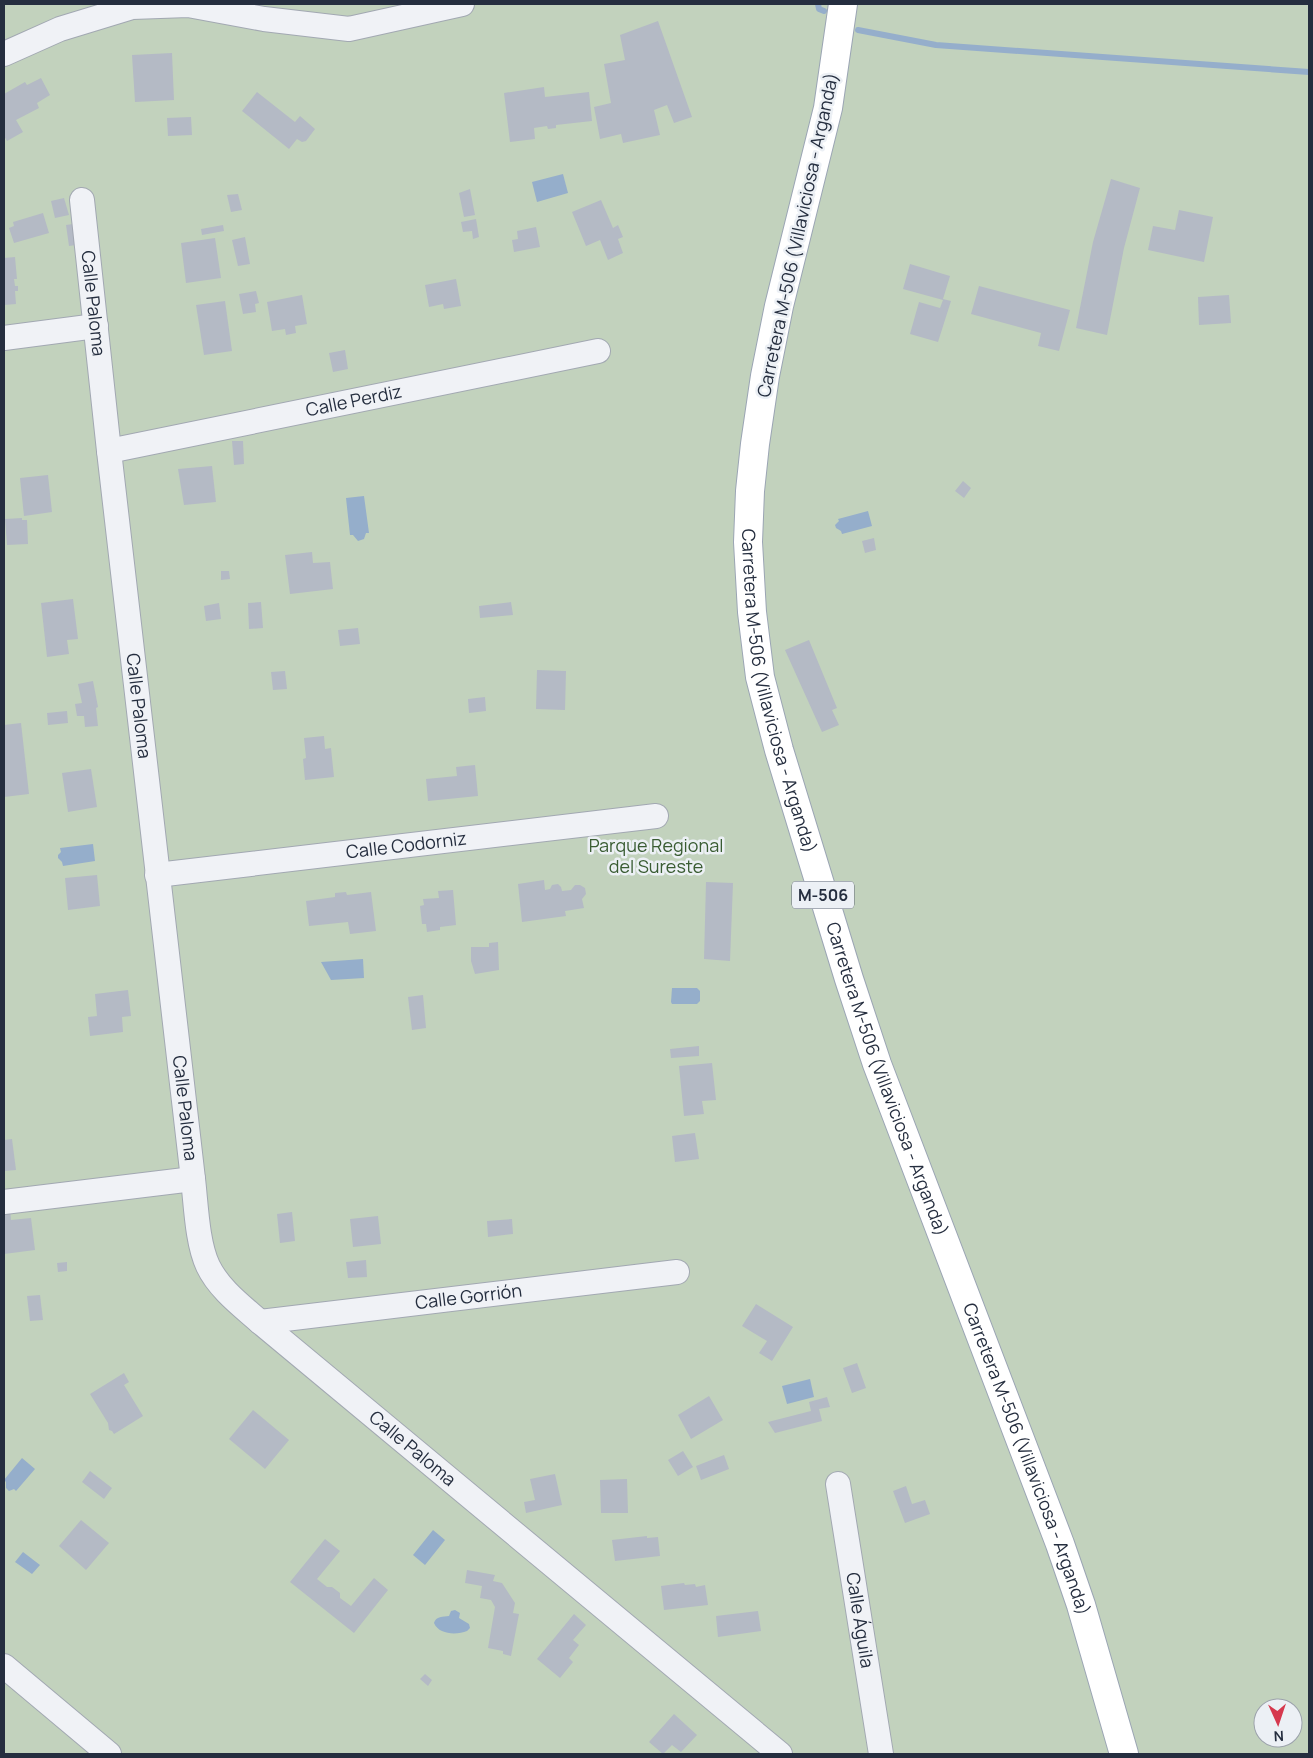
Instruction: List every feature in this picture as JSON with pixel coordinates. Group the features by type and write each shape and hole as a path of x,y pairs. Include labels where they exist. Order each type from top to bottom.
{"main road":[{"name":"Carretera M-506 (Villaviciosa - Arganda)","path":"843,4 828,108 779,306 765,376 755,444 750,490 748,542 752,612 760,677 782,760 877,1064 1060,1544 1081,1605 1124,1754"}],"street":[{"path":"4,54 60,29 132,7 188,5 264,19 349,29 462,4"},
{"name":"Calle Paloma","path":"82,200 157,875 193,1179 203,1254 208,1268 234,1300 780,1754"},
{"path":"4,338 96,326"},
{"name":"Calle Perdiz","path":"109,451 598,351"},
{"name":"Calle Codorniz","path":"157,875 656,816"},
{"path":"4,1202 193,1179"},
{"name":"Calle Gorrión","path":"260,1322 677,1272"},
{"name":"Calle Águila","path":"838,1484 881,1754"},
{"path":"4,1666 109,1754"}],"green space":[{"name":"Parque Regional del Sureste","path":"4,4 1309,4 1309,1754 4,1754"}],"water":[{"path":"563,174 568,193 537,202 532,182"},
{"path":"364,496 369,533 366,533 364,539 358,541 353,535 350,535 346,498"},
{"path":"868,511 872,526 842,534 836,528 835,525 839,521 838,519"},
{"path":"93,844 95,861 63,866 58,858 61,852 60,848"},
{"path":"363,959 364,978 331,980 321,962"},
{"path":"672,988 697,988 700,991 700,1001 697,1004 672,1004"},
{"path":"810,1379 814,1397 787,1404 782,1386"},
{"path":"22,1458 35,1469 16,1491 14,1489 9,1491 4,1480"},
{"path":"433,1530 445,1540 425,1565 413,1555"},
{"path":"23,1552 40,1565 32,1574 15,1562"},
{"path":"455,1610 460,1613 459,1618 469,1624 470,1628 467,1631 449,1633 436,1627 434,1623 436,1619 449,1616 451,1611"}],"building":[{"path":"658,21 692,117 674,123 667,105 654,110 660,135 623,143 621,134 600,139 594,107 611,103 604,64 625,60 620,35"},
{"path":"172,53 174,100 135,102 132,55"},
{"path":"41,78 50,95 37,103 39,108 16,120 23,132 7,141 4,136 4,94 25,82 27,85"},
{"path":"544,87 545,97 589,92 592,121 556,125 556,128 548,129 547,126 534,128 535,139 510,142 504,93"},
{"path":"257,92 295,122 300,116 315,129 306,141 302,142 297,139 289,149 242,111"},
{"path":"191,117 192,135 168,136 167,118"},
{"path":"1111,179 1140,188 1124,248 1107,335 1076,328 1093,242"},
{"path":"470,189 475,215 464,217 459,193"},
{"path":"238,194 242,210 231,212 227,195"},
{"path":"64,198 69,215 55,218 51,201"},
{"path":"601,200 613,228 618,225 623,237 618,239 623,253 608,260 600,240 586,246 572,212"},
{"path":"1179,210 1213,217 1204,262 1148,250 1153,226 1175,230"},
{"path":"43,213 49,233 14,243 9,228 14,226 13,222"},
{"path":"476,219 479,237 473,239 472,231 463,232 461,222"},
{"path":"73,224 76,245 69,246 66,225"},
{"path":"223,225 224,231 202,235 201,229"},
{"path":"536,227 540,247 514,252 512,240 518,239 517,231"},
{"path":"245,237 250,264 238,266 232,240"},
{"path":"215,238 221,278 186,283 181,243"},
{"path":"15,257 17,279 14,279 15,286 18,286 18,291 15,291 16,304 4,305 4,258"},
{"path":"910,264 950,276 943,299 951,301 938,342 910,334 919,302 940,308 943,300 903,289"},
{"path":"456,279 461,306 444,309 443,304 429,307 425,285"},
{"path":"979,286 1070,310 1059,351 1038,346 1041,333 971,314"},
{"path":"256,291 259,303 255,304 256,312 243,314 239,294"},
{"path":"302,295 307,324 295,326 296,333 286,335 285,329 272,331 267,302"},
{"path":"1229,295 1231,323 1199,325 1198,297"},
{"path":"225,301 232,351 204,355 196,305"},
{"path":"345,350 348,369 333,372 329,353"},
{"path":"232,441 243,441 244,464 234,465"},
{"path":"212,466 216,502 184,505 178,469"},
{"path":"48,475 52,512 24,516 20,478"},
{"path":"963,481 971,488 964,498 955,491"},
{"path":"22,518 22,520 27,520 28,544 7,545 5,519"},
{"path":"874,538 876,550 865,553 862,541"},
{"path":"312,552 313,563 330,562 333,589 290,594 285,555"},
{"path":"221,571 229,571 230,579 221,580"},
{"path":"73,599 78,639 67,640 69,654 47,657 41,603"},
{"path":"261,602 263,628 249,629 248,603"},
{"path":"511,602 513,615 480,618 479,606"},
{"path":"219,603 221,619 206,621 204,606"},
{"path":"358,628 360,644 340,646 338,630"},
{"path":"809,640 837,708 832,710 839,725 822,732 785,650"},
{"path":"537,670 566,671 565,710 536,709"},
{"path":"285,671 287,689 273,690 271,672"},
{"path":"93,681 98,707 96,708 98,726 85,727 84,716 77,716 75,704 82,703 78,684"},
{"path":"485,697 486,711 469,713 468,699"},
{"path":"67,711 68,723 48,725 47,713"},
{"path":"21,723 29,794 4,797 4,725"},
{"path":"324,736 325,749 331,748 334,777 305,780 303,759 306,758 304,738"},
{"path":"475,765 478,796 428,801 426,779 457,776 456,767"},
{"path":"91,769 97,807 68,812 62,773"},
{"path":"97,875 100,906 68,910 65,878"},
{"path":"544,880 545,890 550,889 552,885 558,884 562,891 571,890 575,885 585,888 586,894 582,899 584,908 565,911 566,916 522,922 518,884"},
{"path":"706,882 733,883 730,961 704,959"},
{"path":"453,890 456,925 440,927 440,930 427,932 426,924 422,924 420,906 424,905 423,899 439,898 438,891"},
{"path":"346,892 347,895 371,892 376,931 350,934 348,922 309,926 306,901 335,897 335,893"},
{"path":"498,942 499,970 475,974 471,961 471,947 489,947 489,943"},
{"path":"128,990 131,1016 122,1017 123,1032 90,1036 88,1017 97,1016 95,994"},
{"path":"423,995 426,1028 412,1030 408,997"},
{"path":"699,1046 699,1056 671,1058 670,1049"},
{"path":"712,1063 716,1100 702,1101 704,1114 684,1116 679,1066"},
{"path":"695,1133 699,1159 675,1162 672,1136"},
{"path":"12,1139 16,1170 4,1171 4,1140"},
{"path":"10,1208 11,1220 31,1218 35,1250 4,1254 4,1209"},
{"path":"292,1212 295,1241 280,1243 277,1214"},
{"path":"378,1216 381,1244 353,1247 350,1219"},
{"path":"512,1219 513,1234 488,1237 487,1221"},
{"path":"366,1260 367,1277 348,1278 346,1262"},
{"path":"67,1262 67,1271 58,1272 57,1263"},
{"path":"40,1295 43,1320 30,1321 27,1296"},
{"path":"756,1304 793,1327 772,1361 759,1353 767,1341 742,1326"},
{"path":"857,1363 866,1388 852,1393 843,1368"},
{"path":"124,1373 129,1382 124,1385 143,1416 114,1434 109,1430 108,1423 90,1394"},
{"path":"709,1396 723,1420 691,1439 678,1415"},
{"path":"827,1397 830,1407 819,1409 822,1421 775,1433 768,1422 811,1411 809,1402"},
{"path":"253,1410 289,1440 265,1469 229,1439"},
{"path":"683,1451 693,1467 678,1476 668,1460"},
{"path":"724,1455 729,1469 701,1480 696,1466"},
{"path":"90,1471 112,1488 104,1499 82,1482"},
{"path":"555,1474 562,1505 526,1513 524,1502 535,1500 530,1479"},
{"path":"627,1479 628,1513 601,1513 600,1480"},
{"path":"906,1486 912,1504 925,1500 930,1514 905,1523 893,1491"},
{"path":"81,1520 109,1543 86,1570 59,1546"},
{"path":"647,1536 647,1538 658,1537 660,1556 615,1561 612,1540"},
{"path":"325,1539 340,1551 317,1579 327,1587 332,1587 340,1593 340,1598 351,1606 374,1578 388,1590 354,1633 290,1582"},
{"path":"467,1570 495,1575 493,1581 502,1583 515,1603 513,1613 519,1614 511,1656 503,1654 503,1651 488,1648 495,1607 491,1600 480,1598 482,1586 465,1583"},
{"path":"684,1583 685,1585 695,1584 696,1587 705,1585 708,1605 664,1610 661,1586"},
{"path":"758,1611 761,1631 718,1637 716,1616"},
{"path":"574,1614 586,1625 573,1640 579,1645 569,1658 573,1662 560,1678 537,1659"},
{"path":"425,1674 432,1680 428,1686 420,1679"},
{"path":"674,1714 697,1735 681,1752 672,1745 663,1754 649,1742"}],"waterway":[{"path":"818,4 819,9 824,11"},
{"path":"858,30 936,45 1309,72"}]}
